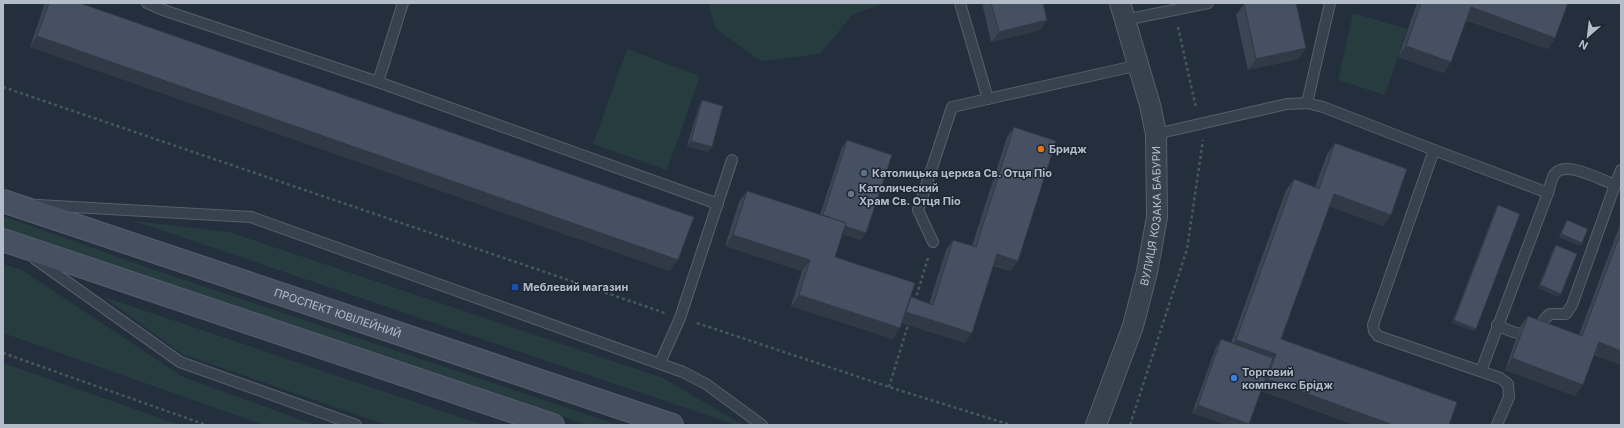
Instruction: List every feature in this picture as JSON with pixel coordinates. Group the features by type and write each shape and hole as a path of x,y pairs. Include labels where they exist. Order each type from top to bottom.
{"street":[{"name":"ВУЛИЦЯ КОЗАКА БАБУРИ","path":"1096,425 1132,326 1147,272 1157,217 1156,134 1150,105 1123,12"},
{"name":"ПРОСПЕКТ ЮВІЛЕЙНИЙ","path":"6,202 672,425"},
{"path":"9,243 553,425"}],"lane":[{"path":"147,3 163,10 378,82 718,204"},
{"path":"378,82 403,3"},
{"path":"960,3 988,98"},
{"path":"1123,12 1208,3"},
{"path":"1307,103 1330,3"},
{"path":"933,242 918,210 952,107 1139,65"},
{"path":"1156,134 1288,104 1307,103 1323,107 1548,193"},
{"path":"1434,150 1373,325 1374,331 1378,336 1500,378 1508,384 1509,397 1497,425"},
{"path":"660,363 680,318 732,160"},
{"path":"1480,371 1554,174 1562,169 1573,168 1614,185"},
{"path":"1497,325 1516,334 1529,334 1539,327 1550,314 1566,314 1572,305 1614,185 1621,170"},
{"path":"6,202 251,217 683,372 706,384 762,425"},
{"path":"9,243 180,362 356,425"}],"path":[{"path":"3,88 680,318 889,387 1011,425"},
{"path":"915,303 933,242"},
{"path":"889,387 908,325"},
{"path":"3,353 206,425"}],"green space":[{"path":"708,3 886,3 853,14 820,54 761,61 716,29"},
{"path":"1353,13 1407,29 1385,95 1338,80"},
{"path":"627,49 700,76 667,170 593,144"},
{"path":"3,216 152,269 618,425 588,425 4,228"},
{"path":"134,221 229,232 663,378 743,425 736,425"},
{"path":"3,264 22,270 183,377 315,425 264,425 3,333"},
{"path":"104,297 483,425 387,425 182,354"},
{"path":"3,363 180,425 3,425"}],"building":[{"path":"49,3 80,3 694,217 678,260 37,36"},
{"path":"991,3 1043,3 1047,20 999,32"},
{"path":"1296,3 1306,48 1256,59 1244,4"},
{"path":"1421,3 1568,3 1555,38 1471,7 1451,62 1406,46"},
{"path":"702,100 723,106 712,147 691,141"},
{"path":"1014,127 1056,141 1018,261 997,254 972,333 906,312 911,297 933,305 953,240 976,247"},
{"name":"Католический Храм Св. Отця Піо","path":"847,140 892,155 866,233 845,226 846,223 823,215"},
{"path":"1335,143 1407,169 1391,215 1334,194 1281,339 1457,402 1449,425 1393,425 1267,379 1276,354 1236,340 1294,179 1319,189"},
{"path":"747,191 846,223 835,257 915,283 900,328 799,295 810,260 733,235"},
{"path":"1498,205 1520,214 1476,329 1454,320"},
{"path":"1567,220 1588,229 1582,243 1561,234"},
{"path":"1621,232 1621,351 1599,342 1583,385 1512,358 1528,316 1582,336"},
{"path":"1556,245 1577,254 1561,294 1540,285"},
{"name":"Торговий комплекс Брідж","path":"1221,339 1273,358 1249,424 1198,405"}],"place":[{"name":"Бридж","path":"1041,149"},
{"name":"Католицька церква Св. Отця Піо","path":"864,173"},
{"name":"Католический Храм Св. Отця Піо","path":"851,194"},
{"name":"Меблевий магазин","path":"515,287"},
{"name":"Торговий комплекс Брідж","path":"1234,378"}]}
